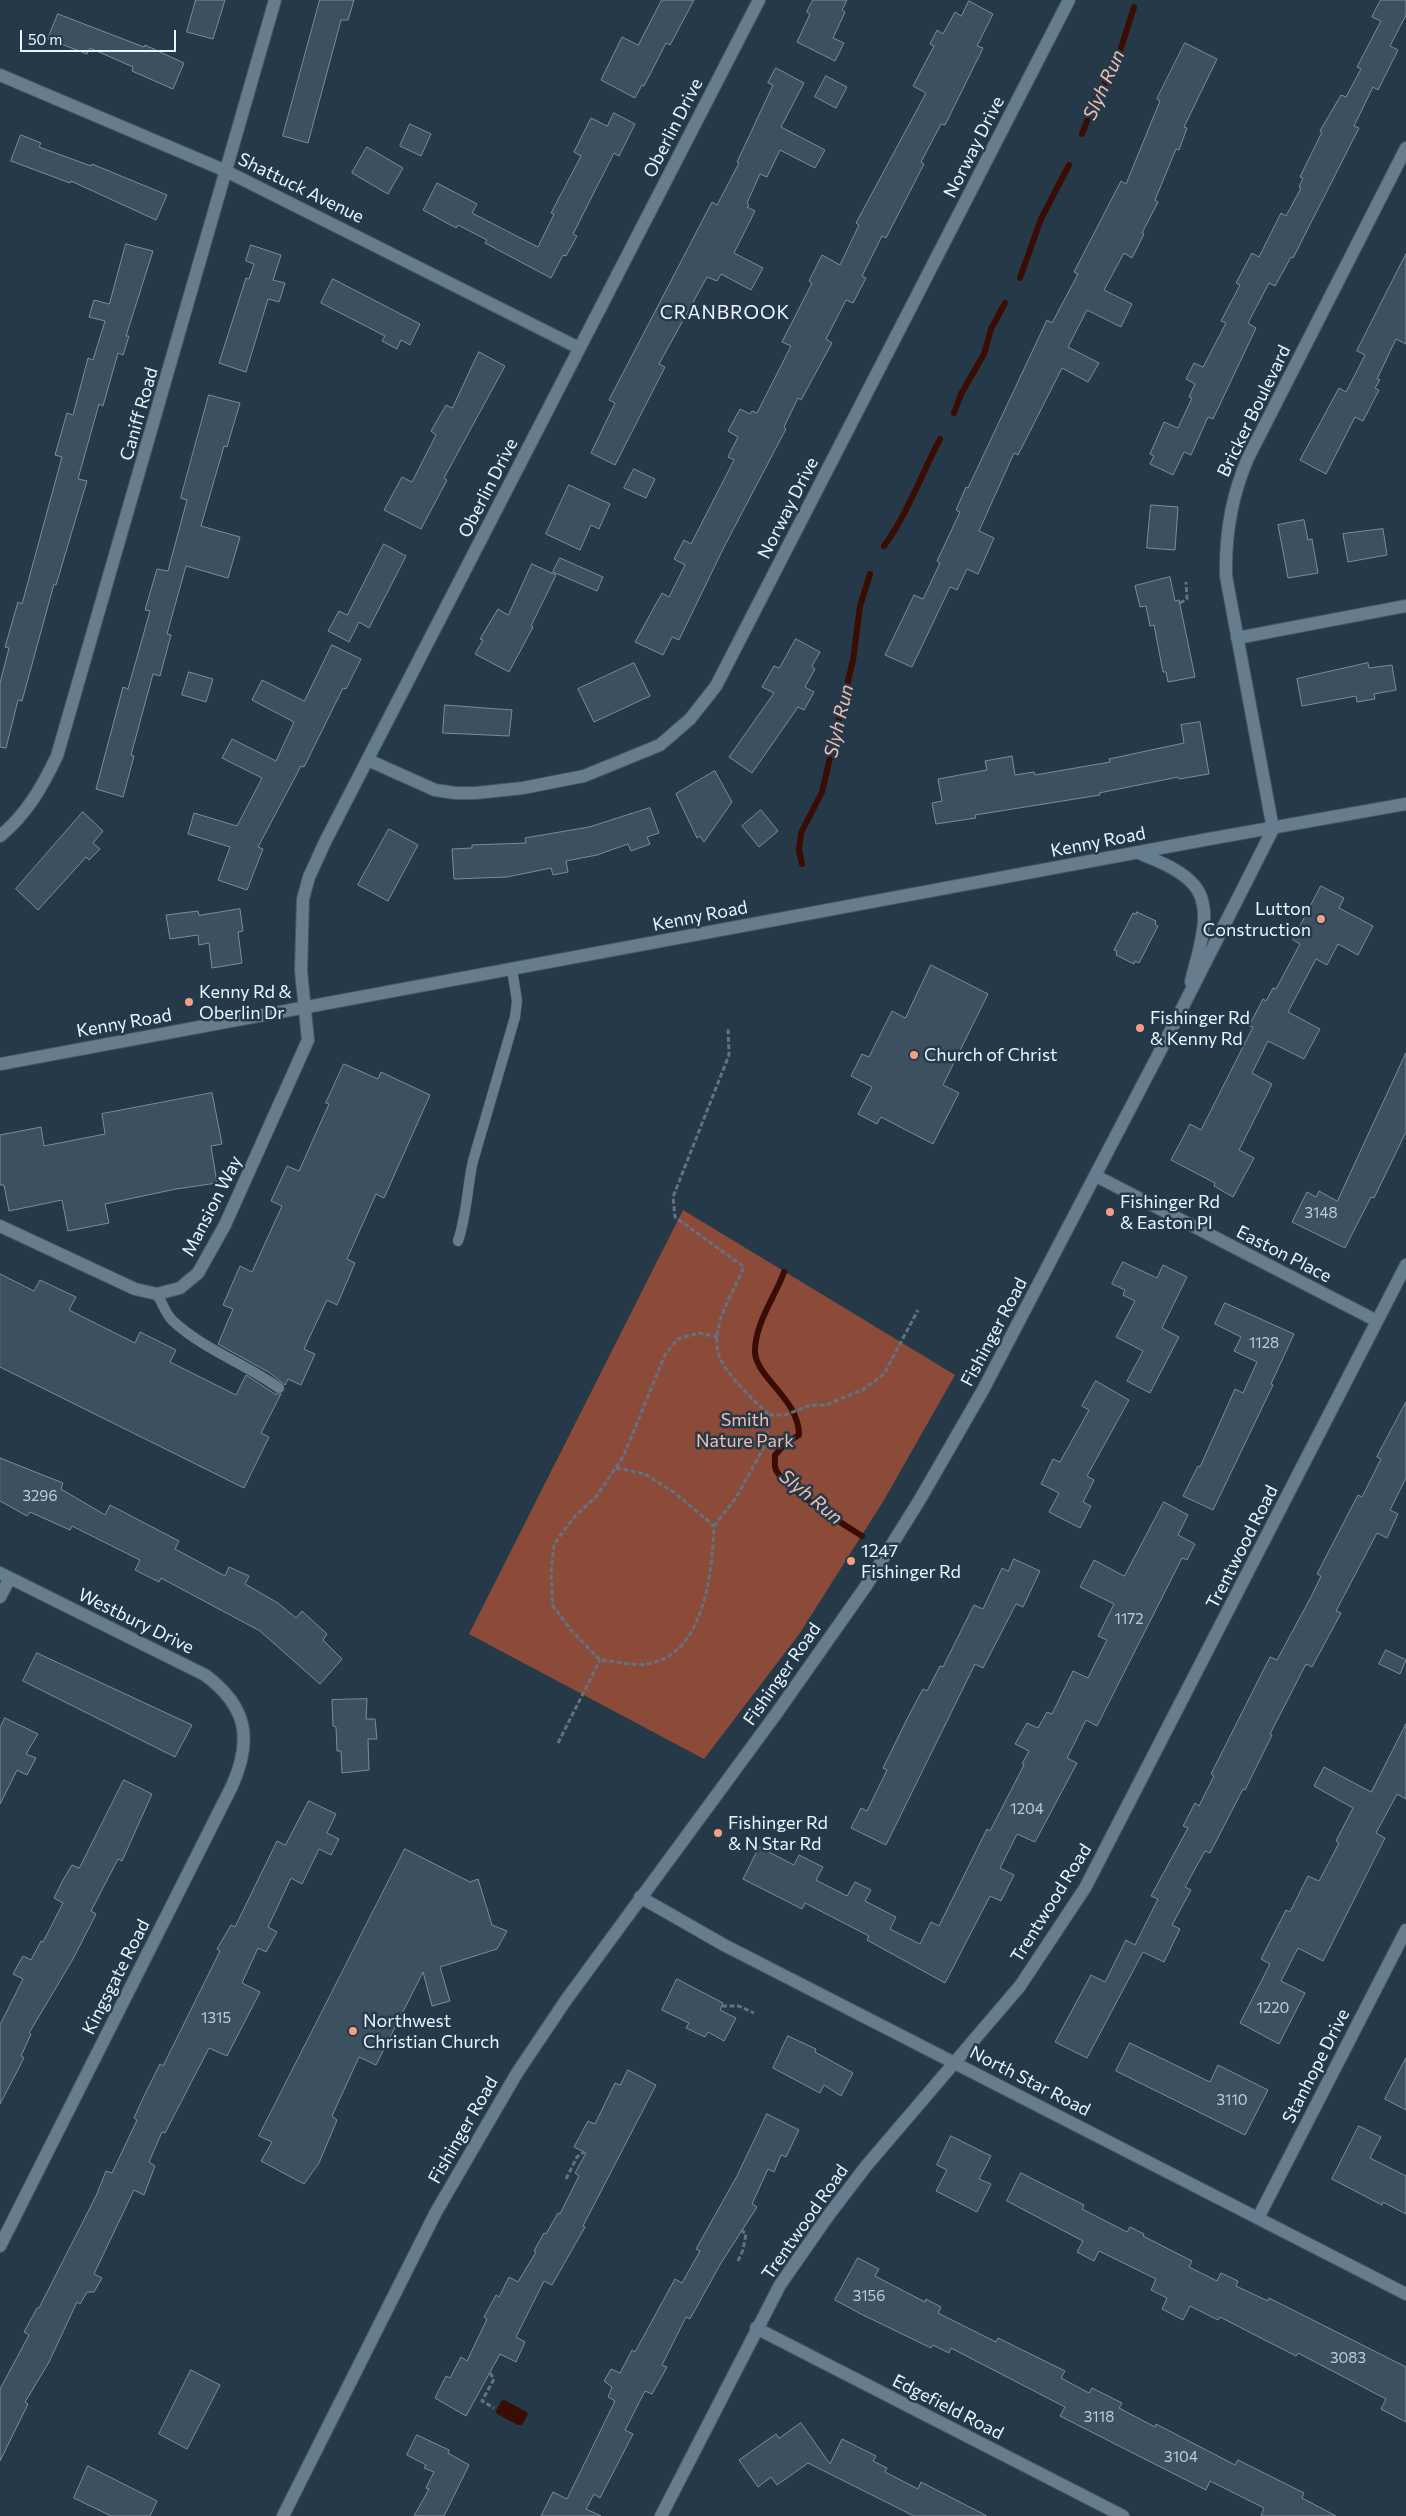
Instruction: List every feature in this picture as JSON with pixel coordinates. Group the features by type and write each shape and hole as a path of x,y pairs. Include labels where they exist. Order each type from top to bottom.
{"street":[{"name":"Caniff Road","path":"0,836 13,826 35,799 57,756 275,0"},
{"name":"Oberlin Drive","path":"305,1007 301,971 303,899 309,877 325,842 759,0"},
{"name":"Norway Drive","path":"368,760 436,790 476,793 522,788 584,776 660,745 690,719 716,686 1069,0"},
{"name":"Shattuck Avenue","path":"0,75 226,171 579,348"},
{"name":"Bricker Boulevard","path":"1273,829 1226,566 1230,514 1236,485 1248,458 1406,148"},
{"path":"1238,638 1406,606"},
{"name":"Kenny Road","path":"0,1064 1406,804"},
{"name":"Fishinger Road","path":"283,2516 436,2212 478,2136 516,2073 640,1897 776,1714 866,1586 919,1501 983,1390 1096,1176 1273,829"},
{"path":"1139,853 1185,877 1194,884 1203,903 1204,920 1187,999"},
{"name":"Mansion Way","path":"0,1226 135,1290 157,1294 180,1288 198,1273 226,1225 308,1040 305,1007"},
{"name":"Easton Place","path":"1096,1176 1377,1321"},
{"name":"Trentwood Road","path":"661,2516 756,2328 780,2285 866,2165 1020,1986 1085,1888 1406,1265"},
{"path":"0,1597 5,1575"},
{"name":"Westbury Drive","path":"5,1575 205,1675 227,1693 236,1704 241,1719"},
{"name":"Kingsgate Road","path":"0,2246 232,1786 244,1753 241,1719"},
{"name":"North Star Road","path":"640,1897 724,1946 955,2062 1406,2294"},
{"name":"Stanhope Drive","path":"1258,2218 1406,1930"},
{"name":"Edgefield Road","path":"756,2328 1124,2516"}],"lane":[{"path":"458,1240 464,1222 466,1194 473,1161 515,1017 517,1001 512,969"},
{"path":"157,1294 171,1320 209,1346 256,1371 279,1388"}],"path":[{"path":"1180,603 1187,599 1186,582"},
{"path":"728,1028 728,1056 673,1197 675,1217 744,1267 718,1327 718,1352 728,1371 769,1415 785,1415 811,1405 826,1405 864,1389 884,1374 918,1310"},
{"path":"718,1337 699,1333 677,1339 665,1355 623,1457 596,1497 575,1516 554,1544 551,1574 553,1606 571,1630 600,1660 646,1664 665,1657 685,1641 698,1619 708,1592 713,1563 714,1526 736,1498 766,1442 769,1415"},
{"path":"616,1468 646,1474 675,1493 714,1526"},
{"path":"558,1743 600,1660"},
{"path":"722,2006 739,2006 754,2013"},
{"path":"566,2179 577,2157 584,2152"},
{"path":"738,2261 743,2250 746,2234 741,2230"},
{"path":"490,2373 494,2379 482,2401 494,2408"}],"green space":[{"name":"Smith Nature Park","path":"683,1210 955,1375 884,1500 800,1633 704,1759 469,1634"}],"shaded area":[{"path":"504,2400 527,2412 528,2414 522,2425 518,2425 497,2414 496,2411 501,2401"}],"building":[{"path":"196,0 225,0 213,39 187,32"},
{"path":"320,0 354,0 348,20 341,20 308,143 283,136"},
{"path":"662,0 694,0 670,45 666,43 644,86 642,85 635,98 601,80 622,37 638,45"},
{"path":"813,0 847,0 842,10 845,12 833,38 844,43 835,61 797,42 810,14 807,12"},
{"path":"1381,0 1406,0 1406,15 1390,46 1398,50 1378,90 1373,87 1354,126 1359,128 1293,258 1291,257 1275,286 1269,283 1248,323 1256,328 1213,419 1208,417 1191,455 1184,452 1173,475 1150,464 1154,456 1150,454 1164,422 1178,428 1192,398 1189,397 1195,384 1186,379 1194,363 1203,367 1226,323 1221,321 1240,285 1236,283 1252,253 1259,257 1281,213 1286,216 1301,188 1299,187 1303,178 1300,177 1322,132 1320,131 1341,95 1346,97 1361,69 1357,67 1381,21 1372,17"},
{"path":"969,1 993,14 977,46 983,48 945,125 941,124 921,162 924,164 886,238 882,236 862,276 866,278 853,303 846,300 826,339 832,343 801,400 798,398 784,427 786,429 724,547 679,640 672,637 663,655 635,642 662,593 669,597 685,565 674,559 684,540 691,544 734,460 728,457 738,437 728,431 740,409 750,414 752,411 757,413 791,346 782,342 812,283 809,281 822,255 840,265 859,225 856,223 926,93 913,86 934,46 930,44 937,30 943,34 955,12 961,16"},
{"path":"58,14 144,47 145,45 184,63 173,89 132,71 133,67 90,48 87,54 48,39"},
{"path":"1185,43 1217,59 1184,127 1187,128 1179,150 1176,149 1155,200 1158,202 1142,233 1144,234 1132,258 1124,253 1104,290 1132,304 1121,327 1087,310 1068,347 1099,363 1088,382 1062,368 1018,455 1014,453 979,531 994,538 978,574 967,569 957,590 950,587 912,667 885,655 914,595 923,599 940,563 937,561 960,512 956,510 966,487 968,488 1047,320 1052,323 1078,274 1074,272 1121,181 1126,184 1160,101 1157,99"},
{"path":"776,68 804,83 781,127 825,150 815,168 780,150 767,177 760,174 747,203 749,205 747,207 755,211 734,253 763,268 751,290 721,274 717,281 707,277 659,364 665,367 615,465 591,453 615,403 609,400 712,202 717,205 739,163 737,162 773,85 768,83"},
{"path":"826,76 847,87 836,108 815,97"},
{"path":"614,113 635,124 619,156 614,153 573,234 577,236 566,256 563,255 551,278 485,243 487,240 458,225 456,228 423,210 437,183 477,204 472,213 538,247 554,214 551,213 581,156 574,152 591,118 607,126"},
{"path":"410,124 431,134 421,156 400,146"},
{"path":"21,135 41,143 39,147 91,166 92,164 167,195 156,220 71,181 70,183 11,161"},
{"path":"367,147 403,168 388,194 352,173"},
{"path":"126,244 153,251 126,336 129,336 123,355 118,353 103,406 99,404 78,479 87,481 56,585 54,584 22,701 18,700 6,748 0,747 0,683 9,648 5,647 18,602 22,604 62,457 55,455 67,413 73,415 88,358 93,360 105,321 89,317 94,300 109,304"},
{"path":"251,245 281,255 273,280 285,283 279,302 268,299 246,372 219,363 246,278 249,279 254,264 246,261"},
{"path":"1406,254 1406,344 1396,339 1377,379 1380,380 1375,388 1379,390 1363,421 1355,417 1326,474 1300,460 1339,388 1346,392 1365,355 1357,351"},
{"path":"333,279 420,324 410,345 401,340 397,349 382,341 385,336 321,303"},
{"path":"479,352 505,366 444,478 447,480 421,529 384,510 402,477 412,482 436,435 431,431 446,405 452,408"},
{"path":"209,395 240,403 227,447 224,446 201,526 240,537 228,578 186,566 167,634 171,635 160,676 153,674 131,755 134,756 123,797 96,789 123,687 128,689 150,611 145,610 157,569 168,571 187,500 181,498"},
{"path":"634,469 655,479 646,498 624,488"},
{"path":"569,485 610,504 599,529 591,525 580,550 546,534"},
{"path":"1151,505 1178,507 1175,550 1147,548"},
{"path":"1304,520 1308,540 1312,539 1318,573 1288,578 1278,525"},
{"path":"1383,529 1387,555 1348,562 1343,534"},
{"path":"384,544 406,556 369,628 359,622 349,642 328,631 339,611 347,615"},
{"path":"560,558 603,577 597,591 553,572"},
{"path":"532,564 556,575 531,626 533,627 509,672 475,654 483,640 480,639 498,609 508,615"},
{"path":"1170,577 1175,601 1179,600 1195,677 1168,682 1166,672 1163,672 1154,625 1150,626 1146,606 1140,607 1135,586"},
{"path":"796,639 820,652 812,666 815,669 805,687 814,692 804,710 798,707 752,773 729,757 774,693 762,687 774,666 779,668"},
{"path":"332,645 361,659 346,689 343,688 304,767 301,766 258,847 263,849 247,890 218,880 230,847 188,834 194,813 237,826 262,778 222,758 232,739 276,761 294,722 252,700 262,680 304,701"},
{"path":"634,663 650,696 594,722 578,689"},
{"path":"1368,663 1369,668 1392,665 1396,690 1374,694 1375,699 1357,702 1356,696 1302,706 1297,679"},
{"path":"189,672 213,679 206,702 182,695"},
{"path":"445,705 512,710 509,736 443,733"},
{"path":"1200,722 1209,774 1179,779 1178,777 1099,793 1100,795 975,815 976,818 936,824 932,803 942,801 938,779 987,770 985,761 1012,756 1015,775 1034,772 1035,775 1110,762 1109,759 1184,743 1181,725"},
{"path":"715,771 732,802 704,842 700,836 697,838 676,794"},
{"path":"650,808 659,833 647,837 650,844 631,851 628,844 597,855 566,861 568,872 553,875 551,868 507,877 454,879 452,849 472,848 472,845 526,843 525,838 589,827"},
{"path":"761,810 778,831 759,847 742,826"},
{"path":"83,812 103,831 93,843 100,849 89,860 86,857 38,910 16,889"},
{"path":"389,829 418,845 388,901 358,885"},
{"path":"1321,886 1344,898 1339,908 1373,926 1358,955 1338,944 1327,965 1316,959 1288,1012 1320,1029 1304,1059 1268,1041 1252,1073 1272,1084 1239,1150 1254,1158 1233,1197 1214,1186 1215,1183 1171,1160 1190,1124 1201,1130 1253,1027 1249,1026 1263,999 1266,1001 1273,988 1276,989 1300,944 1293,940"},
{"path":"240,909 243,931 238,932 242,963 212,968 209,943 199,945 198,935 170,939 166,915 198,911 199,915"},
{"path":"1137,912 1156,921 1155,924 1158,926 1139,963 1135,961 1134,964 1116,955 1117,951 1114,950 1133,913 1136,914"},
{"name":"Church of Christ","path":"931,965 988,994 943,1085 959,1093 933,1144 881,1117 877,1124 858,1114 872,1087 851,1076 862,1054 869,1057 892,1011 905,1018"},
{"path":"1406,1053 1406,1132 1374,1198 1371,1197 1345,1248 1292,1222 1307,1192 1316,1197 1319,1191 1337,1201"},
{"path":"344,1064 378,1079 381,1072 430,1095 384,1198 376,1194 347,1259 355,1263 337,1305 327,1300 304,1349 315,1354 301,1385 288,1379 285,1385 270,1373 218,1344 233,1309 223,1305 240,1266 252,1272 282,1206 271,1201 287,1166 299,1171 329,1104 326,1103"},
{"path":"212,1093 222,1144 211,1146 217,1183 176,1189 105,1204 109,1223 68,1231 62,1200 9,1211 4,1185 0,1185 0,1135 41,1127 44,1146 105,1134 102,1114"},
{"path":"1123,1262 1157,1278 1163,1265 1187,1277 1162,1328 1179,1337 1150,1393 1127,1381 1143,1351 1116,1337 1135,1301 1123,1295 1125,1290 1112,1284"},
{"path":"0,1274 34,1291 40,1280 76,1297 69,1310 135,1343 140,1332 176,1350 170,1362 236,1395 246,1375 275,1394 281,1394 261,1433 269,1437 244,1488 0,1367"},
{"path":"1225,1303 1294,1334 1271,1384 1273,1385 1213,1510 1183,1496 1198,1466 1200,1467 1235,1389 1243,1393 1257,1362 1234,1351 1241,1337 1215,1324"},
{"path":"1096,1381 1129,1400 1087,1476 1094,1480 1083,1502 1091,1506 1080,1528 1049,1512 1059,1493 1041,1484 1053,1459 1060,1462 1089,1410 1082,1406"},
{"path":"1406,1402 1406,1478 1390,1510 1398,1514 1387,1538 1377,1533 1336,1611 1341,1613 1312,1667 1306,1664 1270,1734 1272,1735 1245,1790 1243,1789 1210,1853 1205,1851 1185,1887 1191,1890 1172,1925 1180,1929 1164,1962 1143,1952 1087,2058 1055,2042 1091,1975 1105,1982 1126,1940 1135,1945 1158,1899 1151,1896 1188,1828 1183,1826 1195,1803 1199,1806 1214,1776 1211,1774 1270,1657 1277,1660 1312,1595 1321,1576 1317,1574 1358,1495 1362,1497 1381,1459 1377,1457"},
{"path":"0,1458 63,1483 61,1489 105,1515 110,1505 179,1541 175,1549 225,1576 229,1567 249,1576 245,1584 278,1603 296,1618 302,1611 327,1634 323,1640 342,1659 320,1684 260,1631 161,1578 159,1582 135,1570 140,1560 72,1526 70,1530 30,1512 27,1516 0,1501"},
{"path":"1164,1502 1188,1515 1178,1535 1195,1544 1187,1560 1182,1558 1097,1726 1086,1720 1067,1758 1077,1763 1035,1842 1017,1834 1000,1868 1014,1875 1001,1901 990,1896 945,1983 867,1940 869,1936 805,1903 802,1909 743,1879 759,1847 794,1865 799,1855 823,1867 816,1880 847,1896 855,1882 871,1890 865,1901 896,1917 890,1929 920,1944 931,1922 939,1926 987,1829 990,1831 1024,1765 1022,1764 1029,1751 1015,1744 1027,1723 1038,1728 1047,1712 1052,1714 1073,1671 1088,1678 1107,1640 1098,1636 1114,1604 1080,1587 1094,1560 1124,1576"},
{"path":"1014,1559 1040,1571 1023,1607 1016,1604 983,1668 975,1664 886,1845 851,1828 861,1808 867,1811 887,1770 883,1768 923,1689 927,1691 940,1666 943,1667 974,1605 983,1609 1002,1568 1008,1571"},
{"path":"1386,1650 1406,1660 1400,1674 1379,1664"},
{"path":"37,1653 192,1725 175,1757 23,1681"},
{"path":"367,1699 366,1719 375,1719 377,1739 368,1739 369,1770 342,1773 341,1751 337,1751 336,1727 333,1726 332,1700"},
{"path":"5,1718 38,1734 26,1754 36,1758 27,1775 17,1770 0,1804 0,1728"},
{"path":"1406,1724 1406,1799 1397,1794 1376,1833 1385,1838 1323,1961 1298,1948 1281,1981 1305,1993 1279,2044 1240,2023 1270,1964 1261,1959 1286,1910 1290,1912 1308,1876 1319,1881 1339,1843 1336,1841 1353,1808 1314,1786 1324,1767 1371,1792"},
{"path":"124,1780 152,1794 122,1861 118,1859 91,1911 96,1914 73,1959 29,2033 31,2034 21,2056 24,2058 0,2104 0,2025 23,1979 13,1974 23,1956 31,1960 41,1941 43,1942 63,1903 54,1898 63,1880 72,1865 79,1868"},
{"path":"309,1801 336,1814 327,1833 339,1839 331,1855 319,1849 302,1884 291,1878 268,1927 277,1932 266,1952 258,1948 242,1983 260,1992 227,2056 209,2048 165,2133 162,2132 149,2162 155,2166 144,2195 134,2190 94,2274 102,2278 94,2292 87,2292 80,2304 77,2302 49,2362 25,2402 28,2404 0,2461 0,2389 29,2335 24,2332 37,2308 39,2308 96,2196 106,2171 112,2173 137,2120 134,2118 144,2096 160,2064 163,2066 220,1951 217,1949 231,1925 235,1927 277,1841 285,1845"},
{"name":"Northwest Christian Church","path":"405,1849 470,1882 478,1879 492,1925 507,1931 497,1949 440,1967 450,2001 432,2006 423,1972 376,2065 359,2057 332,2116 337,2120 319,2163 304,2184 261,2161 272,2142 259,2136"},
{"path":"677,1979 723,2003 720,2010 736,2018 724,2041 708,2032 705,2037 686,2028 689,2023 662,2010"},
{"path":"788,2036 816,2049 815,2052 853,2073 841,2096 824,2085 820,2093 773,2068"},
{"path":"1130,2043 1210,2082 1218,2065 1268,2090 1245,2135 1116,2071"},
{"path":"1406,2058 1406,2110 1385,2099"},
{"path":"628,2070 656,2085 583,2226 585,2227 552,2285 544,2281 516,2337 525,2342 516,2362 500,2354 466,2416 435,2398 446,2376 450,2378 461,2357 467,2361 487,2319 484,2317 496,2295 499,2297 509,2277 518,2282 536,2252 534,2251 544,2233 546,2234 558,2213 560,2214 579,2176 575,2173 586,2153 574,2147 588,2121 595,2124 615,2083 620,2085"},
{"path":"767,2114 799,2130 786,2157 781,2155 774,2172 768,2169 752,2204 757,2207 721,2263 690,2319 686,2317 662,2365 667,2367 652,2394 645,2391 625,2430 633,2434 600,2498 594,2494 586,2509 601,2516 541,2516 553,2492 567,2499 615,2401 608,2397 612,2387 604,2381 611,2369 620,2373 632,2350 635,2352 675,2279 682,2283 700,2251 696,2249 737,2176"},
{"path":"1359,2126 1381,2137 1370,2158 1406,2176 1406,2214 1383,2202 1382,2205 1332,2179"},
{"path":"951,2136 991,2156 979,2179 991,2184 977,2212 936,2191 947,2170 937,2165"},
{"path":"1021,2173 1084,2205 1082,2209 1127,2232 1130,2227 1144,2234 1143,2236 1192,2261 1189,2267 1217,2281 1221,2273 1238,2281 1236,2286 1268,2301 1269,2298 1406,2367 1406,2422 1381,2409 1386,2399 1298,2353 1296,2356 1220,2317 1218,2320 1190,2306 1183,2320 1162,2309 1167,2298 1151,2290 1156,2279 1099,2251 1094,2261 1077,2252 1083,2241 1007,2201"},
{"path":"858,2258 879,2269 875,2276 925,2302 926,2299 941,2307 938,2313 996,2342 998,2338 1065,2371 1061,2378 1089,2393 1092,2388 1122,2403 1119,2408 1155,2427 1156,2424 1235,2465 1238,2460 1304,2493 1302,2498 1336,2516 1261,2516 1264,2508 1210,2481 1206,2490 1060,2416 1065,2407 951,2348 949,2353 933,2345 931,2348 859,2313 835,2300"},
{"path":"191,2370 220,2385 187,2449 159,2434"},
{"path":"801,2423 830,2464 842,2439 876,2456 873,2461 887,2468 885,2472 918,2489 921,2482 987,2516 914,2516 808,2463 777,2485 771,2477 758,2487 739,2460 776,2434 779,2438"},
{"path":"417,2435 449,2450 448,2453 469,2465 444,2516 414,2516 429,2489 426,2488 434,2472 424,2468 426,2465 407,2455"},
{"path":"88,2466 157,2501 150,2516 111,2516 74,2498"}],"waterway":[{"name":"Slyh Run","path":"1082,134 1096,98 1116,64 1134,7"},
{"name":"Slyh Run","path":"1020,278 1041,219 1069,165"},
{"path":"954,413 961,394 984,354 991,329 1005,303"},
{"name":"Slyh Run","path":"884,546 907,507 940,439"},
{"name":"Slyh Run","path":"802,864 799,850 801,833 822,792 853,660 860,606 870,574"},
{"name":"Slyh Run","path":"784,1272 759,1328 755,1348 756,1358 761,1368 792,1409 797,1422 799,1435 786,1443 775,1455 775,1468 790,1486 829,1515 862,1536"}],"place":[{"name":"Lutton Construction","path":"1321,919"},
{"name":"Kenny Rd & Oberlin Dr","path":"189,1002"},
{"name":"Fishinger Rd & Kenny Rd","path":"1140,1028"},
{"name":"Church of Christ","path":"914,1055"},
{"name":"Fishinger Rd & Easton Pl","path":"1110,1212"},
{"name":"1247 Fishinger Rd","path":"851,1561"},
{"name":"Fishinger Rd & N Star Rd","path":"718,1833"},
{"name":"Northwest Christian Church","path":"353,2031"}],"district":[{"name":"CRANBROOK","path":"725,313"}]}
